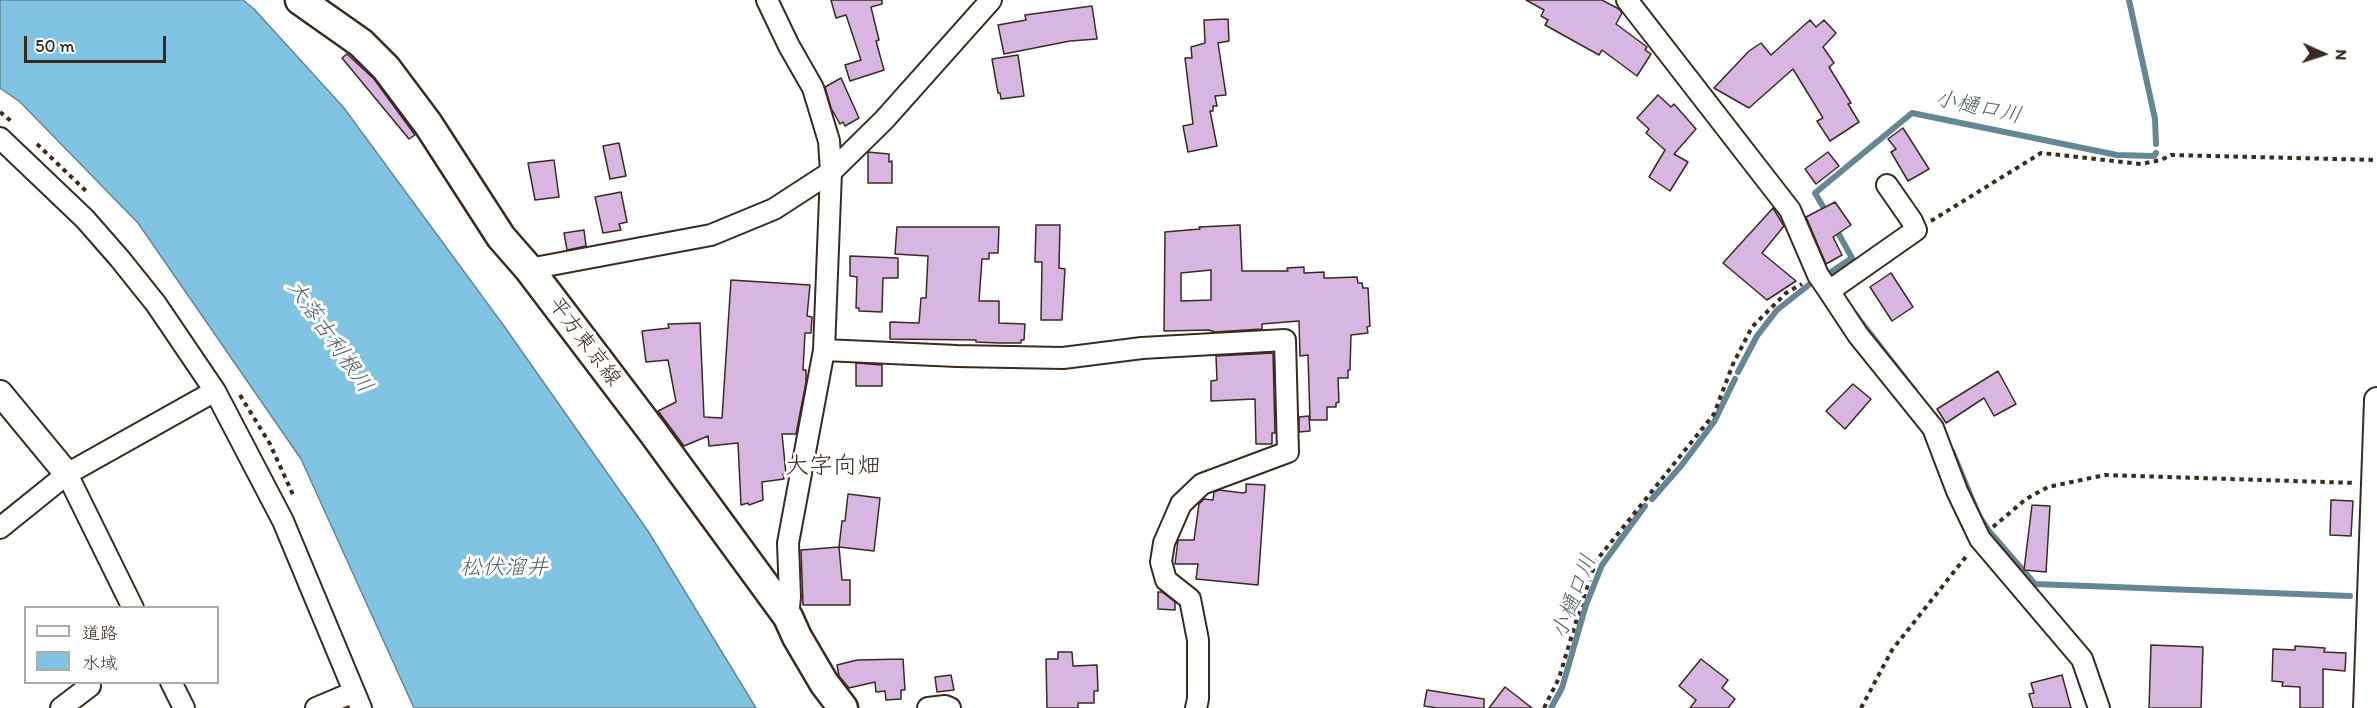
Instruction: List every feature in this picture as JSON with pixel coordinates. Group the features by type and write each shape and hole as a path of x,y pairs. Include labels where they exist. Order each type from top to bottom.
{"main road":[{"name":"平方東京線","path":"300,0 347,32 387,68 428,124 501,237 529,269 652,431 788,617 813,664 843,708"}],"street":[{"path":"767,0 789,46 813,88 829,141 831,172 824,350 788,543 790,597 788,617"},
{"path":"529,269 711,235 774,210 831,172 884,120 991,0"},
{"path":"1627,0 1790,210 1824,283 1858,335 1933,428 1957,491 1980,539 2082,659 2099,708"},
{"path":"0,138 85,219 120,259 156,304 215,391 283,521 358,700 316,708"},
{"path":"1824,283 1916,230 1887,185"},
{"path":"824,350 1063,358 1142,348 1285,340 1287,452 1202,484 1181,504 1164,543 1161,562 1166,580 1190,599 1198,640 1196,708"},
{"path":"0,528 67,474 215,391"},
{"path":"0,393 67,474 132,606"},
{"path":"2366,708 2373,667 2377,400"},
{"path":"172,684 184,708"},
{"path":"61,708 90,686"},
{"path":"928,708 945,706 950,708"}],"path":[{"path":"1916,230 2041,153 2141,164 2171,155 2377,160"},
{"path":"1544,708 1559,678 1596,561 1714,414 1733,364 1752,327 1786,293 1824,283"},
{"path":"1861,708 1892,650 1980,539 2026,499 2048,488 2105,475 2376,484"}],"water":[{"name":"松伏溜井","path":"0,0 243,0 254,9 344,108 504,326 648,531 756,708 414,708 301,459 138,223 20,102 0,88"}],"building":[{"path":"831,0 882,0 882,4 871,7 879,40 876,41 884,70 850,81 845,65 861,60 846,15 836,18"},
{"path":"1526,0 1602,0 1619,9 1622,13 1616,24 1647,47 1645,50 1651,54 1637,76 1602,50 1599,55 1545,25 1548,20 1541,16 1544,10"},
{"path":"1092,6 1097,39 1070,41 1004,54 998,25 1026,20 1025,15"},
{"path":"1228,19 1229,41 1218,43 1226,95 1215,96 1217,106 1213,106 1213,111 1210,111 1217,146 1188,152 1183,126 1193,124 1185,58 1192,58 1191,47 1205,43 1204,20"},
{"path":"1810,20 1816,27 1824,20 1836,33 1823,47 1834,63 1829,67 1851,103 1848,104 1859,122 1830,141 1817,121 1823,118 1793,69 1749,108 1714,88 1749,51 1761,43 1771,55"},
{"path":"347,54 374,79 415,135 409,139 342,58"},
{"path":"1018,55 1024,96 1001,99 992,59"},
{"path":"841,78 859,118 845,126 843,122 840,124 831,108 825,87"},
{"path":"1658,95 1671,107 1674,104 1696,129 1674,154 1688,162 1670,191 1649,177 1665,150 1646,133 1649,129 1637,118"},
{"path":"1903,128 1929,169 1908,181 1891,152 1896,149 1888,139"},
{"path":"619,143 626,176 610,179 603,146"},
{"path":"868,152 889,154 889,162 892,161 892,183 868,183"},
{"path":"1828,152 1839,166 1816,184 1805,169"},
{"path":"554,160 559,197 535,200 528,163"},
{"path":"621,192 627,222 619,224 621,230 603,233 595,197"},
{"path":"1835,202 1851,225 1833,237 1842,255 1826,264 1806,217"},
{"path":"1773,208 1784,226 1762,253 1796,281 1767,300 1723,263"},
{"path":"1036,225 1060,225 1059,268 1065,269 1062,320 1041,320 1042,262 1035,262"},
{"path":"1240,225 1242,271 1288,271 1287,268 1304,267 1304,273 1324,272 1324,278 1357,277 1358,283 1362,283 1363,288 1368,288 1370,326 1367,327 1368,333 1351,335 1348,378 1338,378 1339,402 1336,403 1336,407 1327,407 1327,420 1310,420 1308,355 1300,356 1299,321 1262,324 1262,329 1215,332 1209,330 1164,331 1165,232 1200,229 1199,227","holes":["1211,270 1211,300 1181,301 1181,273"]},
{"path":"897,227 999,227 998,253 989,253 989,259 982,259 979,301 999,301 999,323 1025,324 1024,340 1021,340 1021,343 999,343 976,342 976,340 890,339 890,322 919,323 921,298 926,298 928,256 895,254"},
{"path":"584,230 586,246 567,250 564,233"},
{"path":"850,256 898,258 898,278 883,278 882,312 859,311 859,308 856,308 857,277 850,276"},
{"path":"1891,273 1913,307 1892,321 1870,287"},
{"path":"731,280 810,285 807,316 812,317 811,333 805,333 803,370 806,370 806,382 796,434 782,434 786,474 783,474 784,479 762,482 763,500 749,505 748,503 741,505 738,443 709,446 708,436 684,446 658,411 676,402 668,360 646,362 642,331 669,328 668,324 700,323 704,417 722,418"},
{"path":"1273,353 1275,433 1272,433 1272,444 1256,444 1255,399 1211,401 1211,381 1217,380 1216,356"},
{"path":"856,363 882,365 882,386 856,386"},
{"path":"1998,371 2016,404 1994,416 1984,398 1946,423 1937,409"},
{"path":"1853,384 1871,399 1845,429 1826,411"},
{"path":"1309,416 1310,431 1299,432 1299,417"},
{"path":"1246,484 1265,485 1258,585 1196,579 1198,564 1175,564 1178,540 1194,540 1199,504 1204,499 1213,500 1214,492 1219,490 1246,492"},
{"path":"848,494 880,498 874,551 839,547"},
{"path":"2331,500 2353,501 2351,536 2330,535"},
{"path":"2032,505 2050,506 2046,572 2024,570"},
{"path":"839,547 842,580 850,580 850,605 803,605 801,550"},
{"path":"1158,592 1162,592 1175,602 1175,610 1158,609"},
{"path":"2151,645 2203,647 2201,708 2149,708"},
{"path":"2295,646 2325,648 2324,652 2346,653 2345,671 2323,669 2323,708 2300,708 2300,687 2282,686 2283,682 2272,681 2273,649 2295,650"},
{"path":"1058,652 1072,652 1073,666 1097,665 1098,691 1094,691 1094,703 1078,703 1078,708 1047,708 1046,659 1058,659"},
{"path":"903,659 905,690 901,690 901,699 886,700 885,691 876,692 875,682 849,688 839,676 837,665 857,660"},
{"path":"1701,659 1728,680 1722,688 1735,699 1728,708 1690,708 1696,700 1679,686"},
{"path":"951,675 954,690 937,692 935,677"},
{"path":"2062,675 2071,708 2033,708 2029,694 2034,693 2031,683"},
{"path":"1505,687 1532,708 1489,708"},
{"path":"1427,690 1484,699 1484,708 1424,706"}],"waterway":[{"name":"小樋口川","path":"2129,0 2155,119 2156,144"},
{"name":"小樋口川","path":"1828,215 1815,193 1912,113 2117,155 2154,156 2156,153"},
{"name":"小樋口川","path":"1830,277 1828,274 1852,258 1836,229"},
{"name":"小樋口川","path":"1738,372 1757,336 1777,310 1810,284"},
{"path":"1855,314 1915,391"},
{"name":"小樋口川","path":"1652,499 1681,466 1714,422 1735,379"},
{"path":"1952,451 1979,516 1989,531 2035,584 2350,596"},
{"name":"小樋口川","path":"1551,708 1562,688 1586,605 1602,565 1645,506"}],"district":[{"name":"大字向畑","path":"833,467"}],"water label":[{"name":"大落古利根川","path":"329,337"}]}
